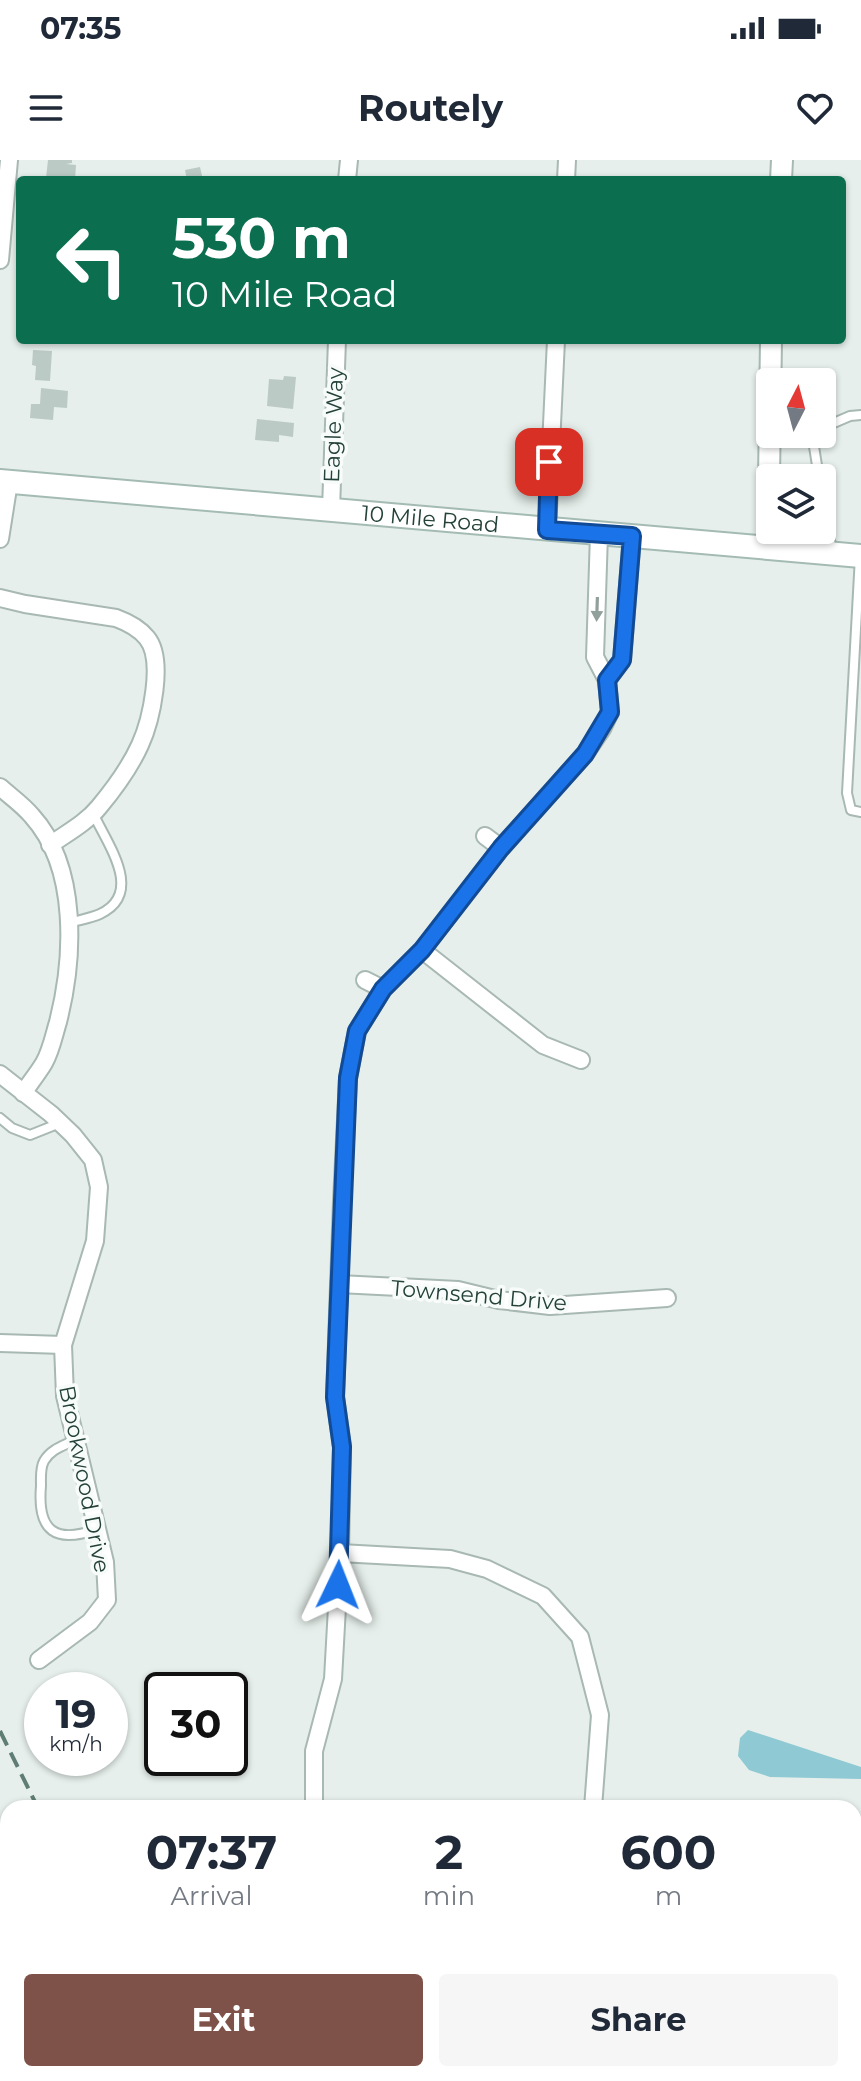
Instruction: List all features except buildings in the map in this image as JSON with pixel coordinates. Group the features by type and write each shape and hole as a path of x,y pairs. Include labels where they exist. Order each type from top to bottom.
{"main road":[{"name":"10 Mile Road","path":"4,482 861,556"}],"street":[{"path":"0,260 9,160"},
{"name":"Eagle Way","path":"331,509 337,344"},
{"path":"547,530 556,344"},
{"path":"770,368 771,344"},
{"path":"768,548 769,448"},
{"path":"0,539 4,482"},
{"path":"314,1800 314,1751 333,1679 342,1447 335,1397 339,1284 348,1078 357,1031 383,989 422,950 501,848 585,754 602,729 610,712 607,680 595,657 599,534"},
{"path":"607,680 622,660 632,536"},
{"path":"0,598 128,622 148,639 154,658 154,689 149,720 139,747 93,813 50,845"},
{"path":"0,787 33,816 50,845 60,868 69,923 70,949 65,993 44,1063 23,1093"},
{"path":"485,836 501,848"},
{"path":"422,950 543,1045 581,1060"},
{"path":"365,980 383,989"},
{"name":"Brookwood Drive","path":"0,1074 60,1123 93,1160 99,1187 95,1241 63,1345 65,1396 105,1562 107,1600 90,1622 39,1660"},
{"name":"Townsend Drive","path":"339,1284 458,1290 499,1300 550,1306 667,1298"},
{"path":"0,1343 63,1345"},
{"path":"340,1553 450,1559 487,1569 543,1596 580,1637 600,1715 594,1800"}],"lane":[{"path":"836,422 861,415"},
{"path":"830,544 832,553"},
{"path":"861,556 857,692 847,793 851,810 861,812"},
{"path":"69,923 101,914 117,902 123,887 122,875 93,813"},
{"path":"0,1118 12,1128 30,1135 60,1123"},
{"path":"76,1440 54,1450 42,1464 39,1504 45,1523 60,1536 79,1536 97,1529"}],"water":[{"path":"748,1730 861,1767 861,1779 770,1777 749,1770 738,1756 740,1738"}],"railway":[{"path":"0,1731 34,1800"}],"route":[{"path":"338,1585 342,1447 335,1397 348,1078 357,1031 383,989 422,950 501,848 585,754 610,712 607,680 622,660 632,536 547,530 549,462"}]}
